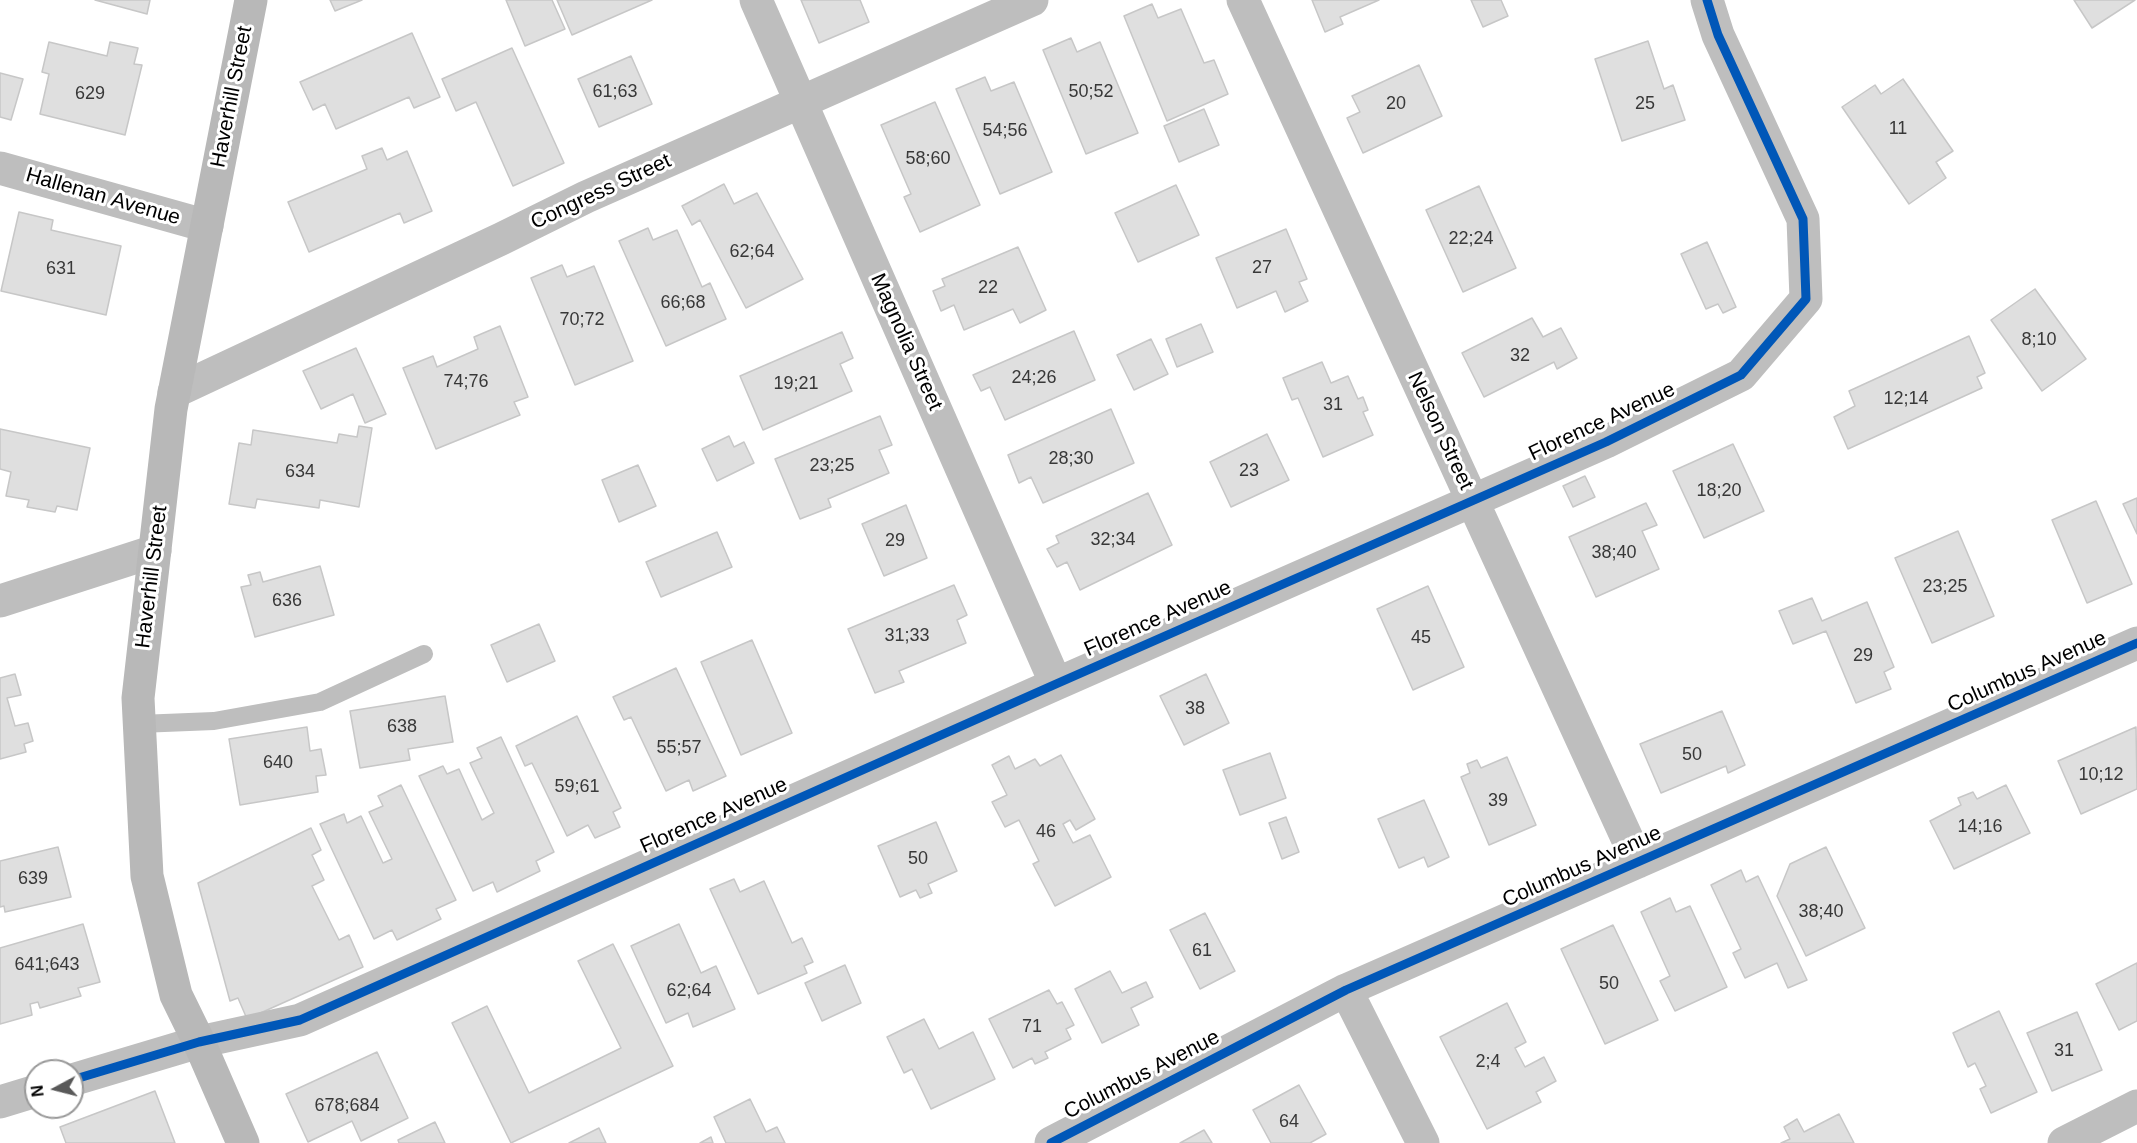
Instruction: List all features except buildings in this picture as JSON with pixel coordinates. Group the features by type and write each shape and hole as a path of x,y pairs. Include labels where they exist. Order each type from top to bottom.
{"main road":[{"name":"Haverhill Street","path":"243,1143 199,1042 176,996 147,876 138,698 174,392 251,0"}],"street":[{"name":"Magnolia Street","path":"756,0 1056,684"},
{"name":"Congress Street","path":"174,392 501,239 586,196 1032,0"},
{"name":"Nelson Street","path":"1243,0 1638,862"},
{"name":"Florence Avenue","path":"84,1076 199,1042 300,1020 1606,442 1741,375 1806,298 1803,219 1718,35 1707,0"},
{"name":"Hallenan Avenue","path":"0,168 207,226"},
{"path":"0,601 155,551"},
{"name":"Columbus Avenue","path":"1052,1143 1346,990 2137,644"},
{"path":"1346,990 1423,1143"},
{"path":"0,1102 24,1095"},
{"path":"2064,1143 2137,1106"}],"lane":[{"path":"139,724 214,721 320,702 424,654"}],"cycle path":[{"path":"84,1076 199,1042 300,1020 1606,442 1741,375 1806,299 1803,219 1718,35 1707,0"},
{"path":"1051,1143 1346,990 2137,643"}]}
